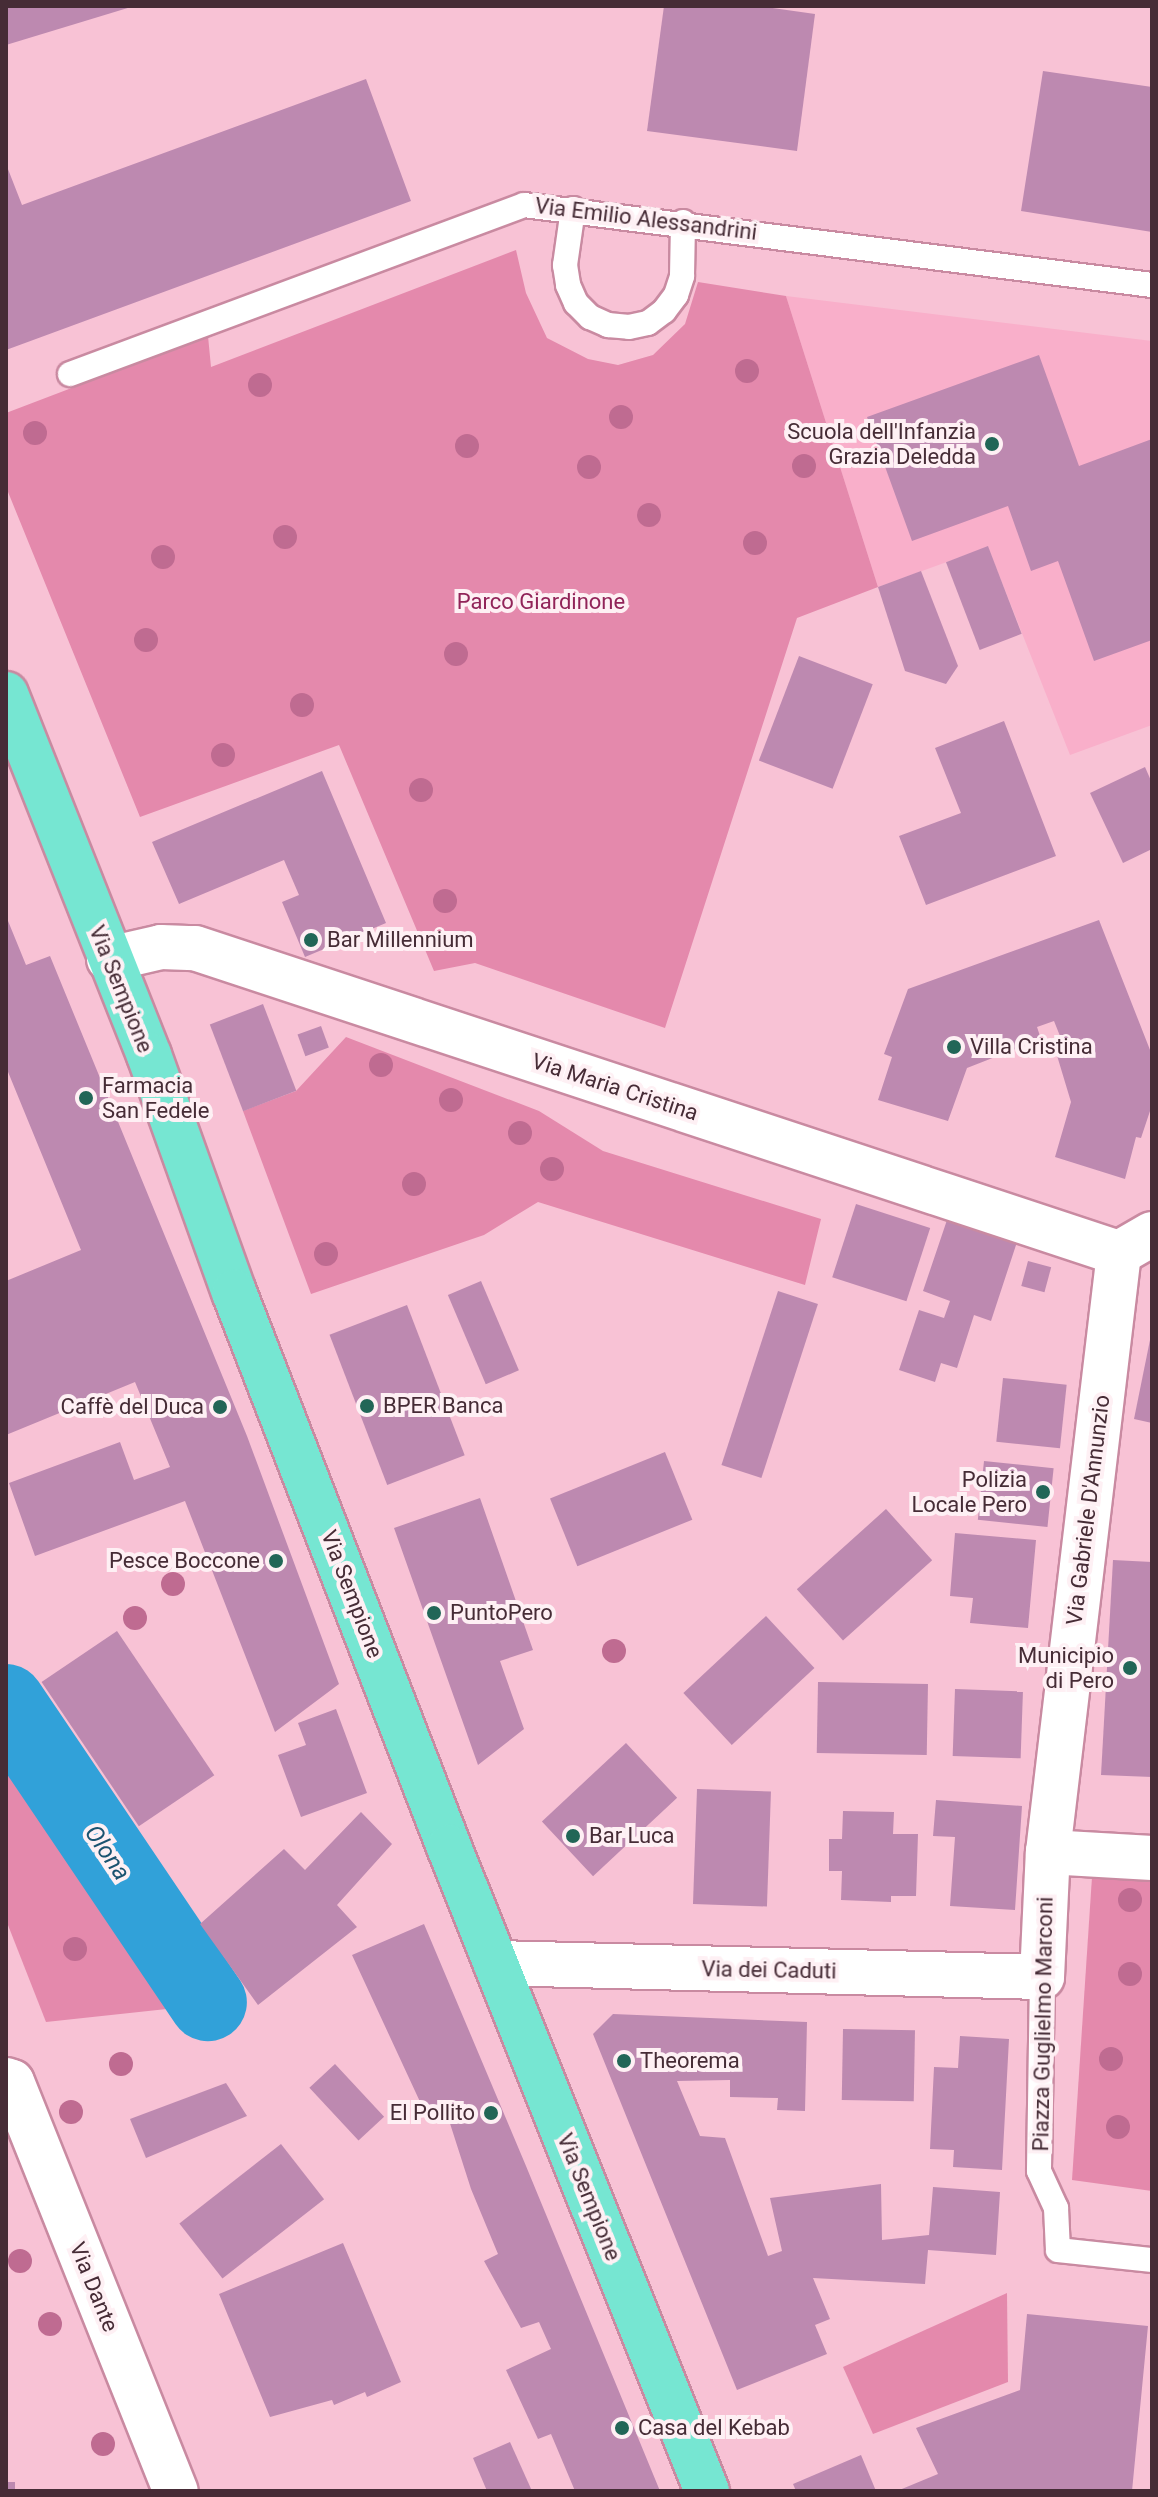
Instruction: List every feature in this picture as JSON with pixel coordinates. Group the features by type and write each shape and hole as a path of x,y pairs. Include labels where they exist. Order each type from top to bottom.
{"main road":[{"name":"Via Sempione","path":"6,694 149,1055 240,1306 496,1963 707,2491"}],"street":[{"name":"Via Maria Cristina","path":"109,959 161,947 195,948 1135,1244"},
{"name":"Via Gabriele D'Annunzio","path":"1048,1852 1135,1244"},
{"path":"1048,1852 1152,1858"},
{"name":"Piazza Guglielmo Marconi","path":"1042,1977 1048,1852"},
{"name":"Via dei Caduti","path":"496,1963 1042,1977"},
{"name":"Via Dante","path":"9,2081 176,2491"}],"lane":[{"name":"Via Emilio Alessandrini","path":"70,374 524,205 683,222 1152,285"},
{"path":"573,209 565,265 568,285 576,303 590,317 608,325 629,327 648,323 664,311 676,295 682,276 683,222"},
{"name":"Piazza Guglielmo Marconi","path":"1042,1977 1039,2171 1056,2208 1058,2250 1152,2260"}],"shaded area":[{"name":"Scuola dell'Infanzia Grazia Deledda","path":"786,296 1152,341 1152,725 1070,755 988,547 878,587"}],"green space":[{"name":"Parco Giardinone","path":"516,250 526,293 547,338 588,359 618,365 653,355 685,324 698,282 786,296 878,587 797,618 665,1028 475,963 434,971 339,745 140,817 6,487 6,413 208,336 211,367"},
{"path":"346,1037 539,1111 603,1151 821,1219 805,1285 538,1202 484,1235 311,1294 243,1111 296,1091"},
{"path":"6,1757 176,2008 46,2022 6,1920"},
{"path":"1092,1877 1152,1880 1152,2191 1072,2180"},
{"path":"1007,2293 1008,2382 873,2434 843,2367"}],"building":[{"path":"6,6 130,6 131,7 6,45"},
{"path":"664,6 759,6 815,14 797,151 647,131"},
{"path":"1043,71 1152,87 1152,232 1021,211"},
{"path":"366,79 411,201 6,350 6,164 22,205"},
{"path":"1039,355 1079,466 1152,439 1152,640 1094,661 1058,561 1031,571 1008,506 912,541 867,417"},
{"path":"988,546 1022,634 980,650 946,562"},
{"path":"921,571 958,666 946,684 905,671 878,587"},
{"path":"799,656 873,684 833,789 759,761"},
{"path":"1004,721 1056,856 926,905 899,836 961,813 935,748"},
{"path":"1145,767 1152,783 1152,849 1123,863 1090,793"},
{"path":"322,771 386,923 305,957 282,902 299,895 284,860 179,904 152,842"},
{"path":"6,916 26,965 50,956 247,1436 339,1684 275,1732 185,1501 35,1556 9,1483 120,1442 134,1480 170,1467 135,1382 6,1435 6,1281 81,1250 6,1067"},
{"name":"Villa Cristina","path":"1099,920 1152,1055 1152,1105 1141,1138 1136,1137 1125,1179 1055,1157 1071,1102 1052,1039 1060,1036 1054,1021 1037,1027 1041,1039 967,1068 948,1121 878,1100 892,1057 884,1054 908,989"},
{"path":"263,1004 296,1091 243,1111 210,1024"},
{"path":"321,1026 329,1048 305,1056 298,1035"},
{"path":"856,1204 930,1228 906,1301 832,1277"},
{"path":"947,1220 1017,1242 991,1321 974,1315 957,1368 941,1363 935,1382 899,1370 919,1310 944,1318 950,1301 923,1291"},
{"path":"1028,1261 1051,1267 1044,1292 1021,1286"},
{"path":"481,1281 519,1370 486,1384 448,1295"},
{"path":"778,1291 818,1304 761,1478 721,1465"},
{"path":"407,1305 465,1455 387,1485 330,1335"},
{"path":"1152,1336 1152,1423 1134,1419"},
{"path":"1003,1378 1067,1385 1060,1448 996,1442"},
{"path":"665,1452 692,1520 577,1566 550,1498"},
{"path":"984,1461 1054,1468 1047,1527 978,1520"},
{"path":"480,1498 533,1650 500,1661 524,1729 478,1765 394,1528"},
{"path":"886,1509 932,1560 843,1641 797,1589"},
{"path":"955,1533 1036,1540 1028,1628 970,1623 973,1598 950,1596"},
{"name":"Municipio di Pero","path":"1113,1560 1152,1562 1152,1777 1101,1775"},
{"path":"766,1616 814,1668 732,1745 683,1693"},
{"path":"117,1631 214,1775 139,1826 42,1682"},
{"path":"818,1682 928,1684 927,1755 817,1753"},
{"path":"955,1689 1023,1691 1021,1758 953,1756"},
{"path":"336,1709 367,1793 301,1817 278,1755 306,1745 298,1723"},
{"path":"626,1743 677,1798 593,1876 542,1821"},
{"path":"697,1789 771,1792 767,1907 693,1904"},
{"path":"936,1800 1022,1806 1015,1910 950,1906 955,1837 933,1836"},
{"path":"843,1811 894,1812 893,1834 918,1834 916,1896 891,1896 891,1902 841,1900 842,1871 829,1871 829,1839 842,1839"},
{"path":"361,1812 392,1844 337,1905 357,1927 258,2005 200,1924 284,1849 305,1870"},
{"path":"424,1924 660,2491 575,2491 551,2434 538,2439 506,2370 551,2349 539,2322 521,2328 484,2261 498,2254 471,2189 446,2111 428,2119 352,1955"},
{"path":"613,2014 807,2022 805,2111 777,2110 778,2098 730,2097 730,2080 677,2081 700,2136 725,2138 768,2256 782,2251 770,2198 881,2184 882,2240 929,2235 933,2187 1000,2192 996,2255 928,2250 925,2284 813,2278 830,2319 815,2325 827,2354 737,2390 593,2034"},
{"path":"843,2029 915,2030 914,2101 842,2100"},
{"path":"960,2036 1009,2039 1002,2170 953,2167 954,2150 930,2149 934,2067 958,2068"},
{"path":"335,2064 384,2117 359,2141 309,2088"},
{"path":"226,2083 247,2116 146,2158 130,2119"},
{"path":"281,2144 324,2199 222,2279 179,2223"},
{"path":"343,2243 401,2382 367,2397 365,2392 334,2405 332,2400 270,2417 219,2294"},
{"path":"1027,2314 1148,2326 1132,2491 897,2491 938,2474 916,2428 1020,2390"},
{"path":"510,2442 532,2491 487,2491 473,2458"},
{"path":"861,2455 876,2491 796,2491 793,2484"},
{"path":"6,2482 15,2482 15,2491 6,2491"}],"waterway":[{"name":"Olona","path":"6,1703 208,2002"}],"place":[{"name":"Scuola dell'Infanzia Grazia Deledda","path":"992,444"},
{"name":"Bar Millennium","path":"311,940"},
{"name":"Villa Cristina","path":"954,1047"},
{"name":"Farmacia San Fedele","path":"86,1098"},
{"name":"BPER Banca","path":"367,1406"},
{"name":"Caffè del Duca","path":"220,1407"},
{"name":"Polizia Locale Pero","path":"1043,1492"},
{"name":"Pesce Boccone","path":"276,1561"},
{"name":"PuntoPero","path":"434,1613"},
{"name":"Municipio di Pero","path":"1130,1668"},
{"name":"Bar Luca","path":"573,1836"},
{"name":"Theorema","path":"624,2061"},
{"name":"El Pollito","path":"491,2113"},
{"name":"Casa del Kebab","path":"622,2428"}]}
